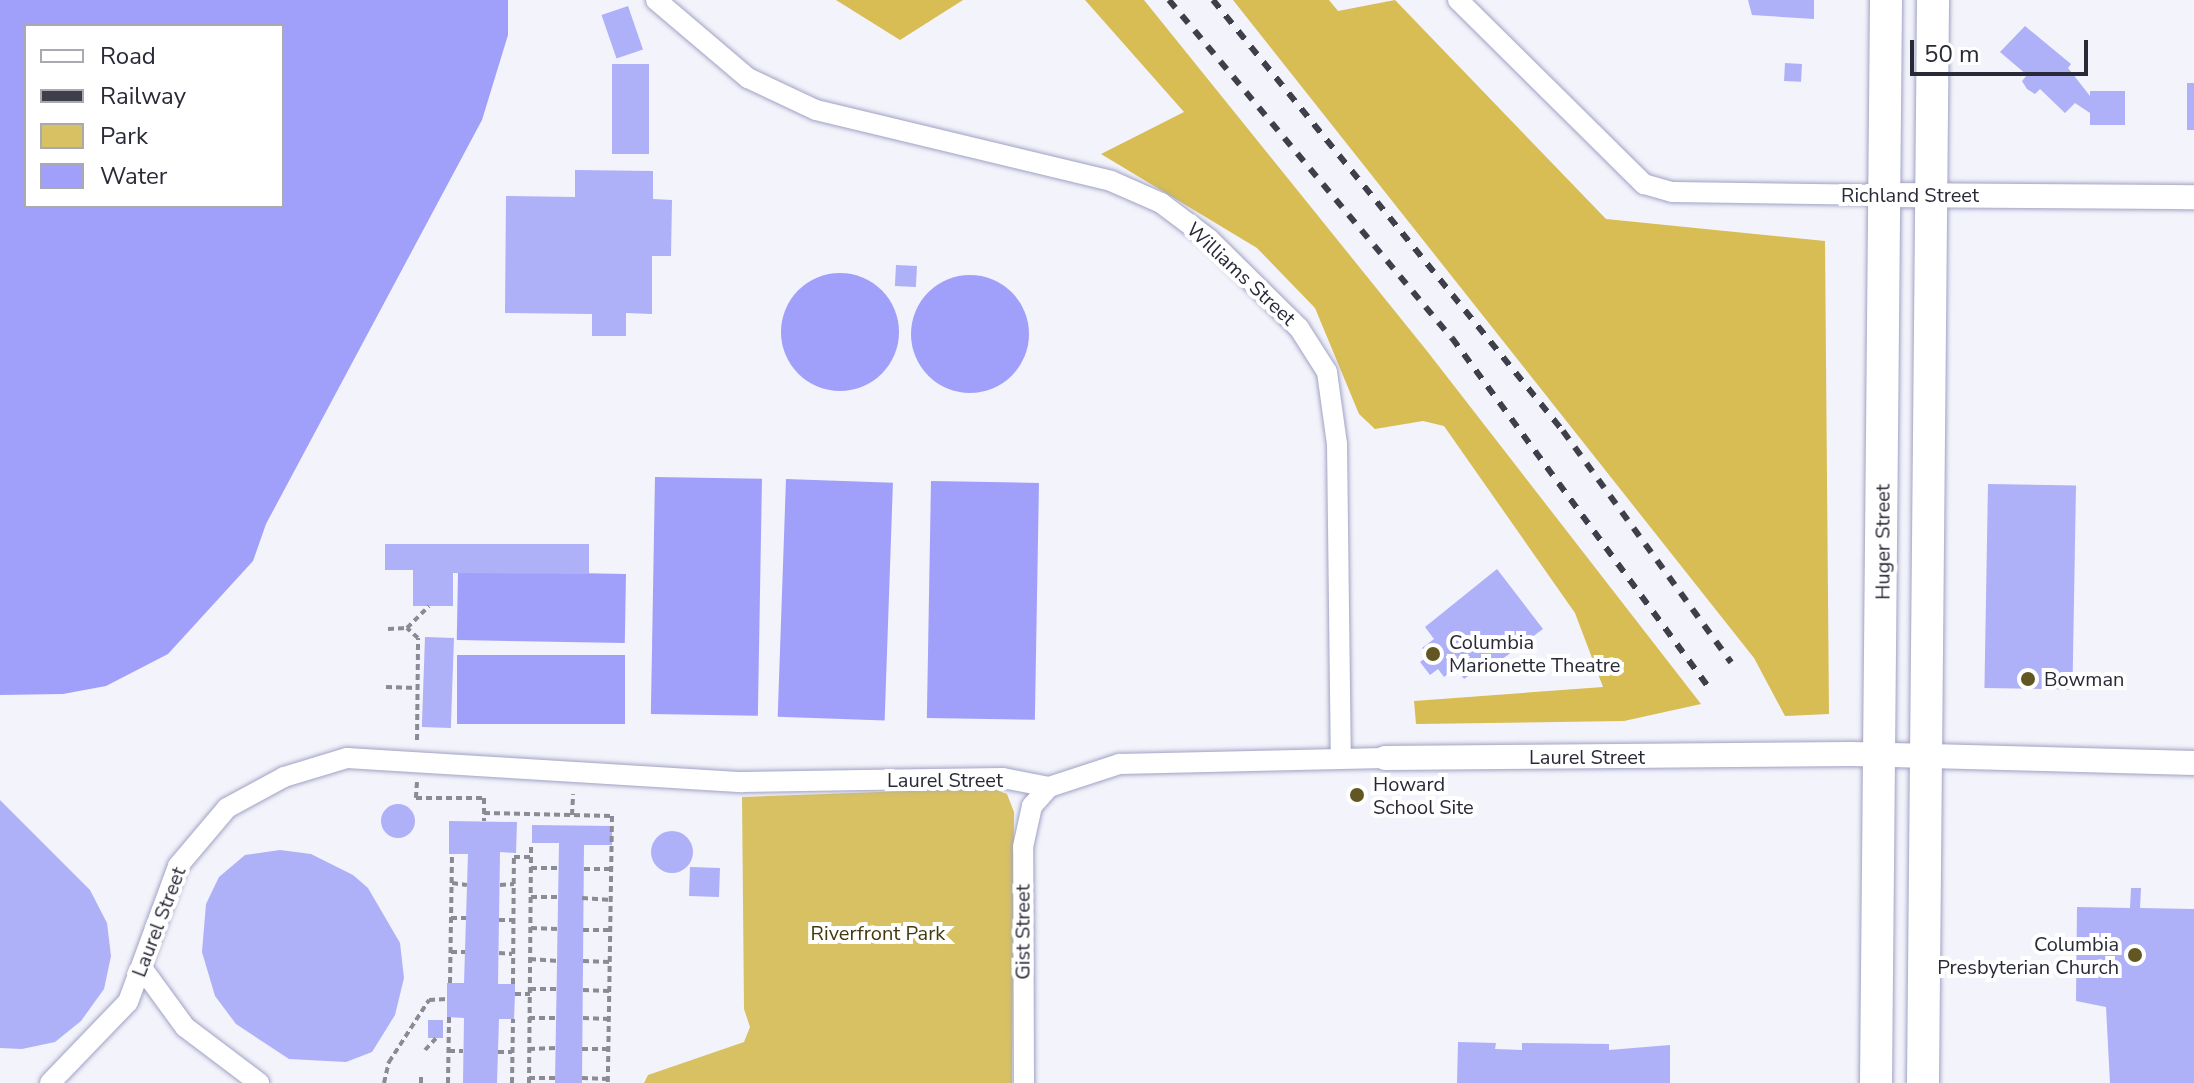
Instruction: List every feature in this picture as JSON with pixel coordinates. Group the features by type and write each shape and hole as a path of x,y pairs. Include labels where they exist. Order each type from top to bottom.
{"highway":[{"name":"Huger Street","path":"1876,1083 1883,755 1886,0"},
{"path":"1923,1083 1929,756 1933,0"}],"street":[{"name":"Williams Street","path":"656,0 748,78 816,110 1111,181 1161,203 1209,239 1299,328 1327,372 1337,444 1341,757"},
{"name":"Richland Street","path":"1458,0 1629,177 1672,192 2194,197"},
{"name":"Laurel Street","path":"50,1083 128,1002 178,866 227,808 284,777 347,758 742,782 1003,778 1049,787 1119,764 1341,757 1883,755 2194,763"},
{"name":"Gist Street","path":"1024,1083 1023,847 1032,806 1049,787"},
{"path":"142,968 185,1027 259,1083"}],"path":[{"path":"388,629 407,628 429,606"},
{"path":"407,628 418,638 417,750"},
{"path":"386,687 418,688"},
{"path":"417,775 416,798 484,798"},
{"path":"484,787 484,821"},
{"path":"484,813 612,816 608,1081 582,1078"},
{"path":"531,846 529,1080 555,1078"},
{"path":"450,983 452,854"},
{"path":"513,984 514,855 531,857"},
{"path":"531,868 558,868"},
{"path":"584,869 611,869"},
{"path":"452,883 467,885"},
{"path":"500,885 514,884"},
{"path":"531,897 558,897"},
{"path":"582,898 611,900"},
{"path":"451,918 466,918"},
{"path":"499,920 514,920"},
{"path":"531,928 558,929"},
{"path":"583,930 611,930"},
{"path":"451,952 465,952"},
{"path":"499,953 513,954"},
{"path":"530,959 558,961"},
{"path":"583,961 610,962"},
{"path":"515,994 557,989"},
{"path":"583,990 610,991"},
{"path":"384,1083 389,1062 429,1000 447,999"},
{"path":"448,1083 449,1017"},
{"path":"529,1018 557,1018"},
{"path":"583,1018 609,1019"},
{"path":"512,1083 513,1019"},
{"path":"425,1050 436,1038"},
{"path":"529,1049 556,1048"},
{"path":"582,1049 609,1049"},
{"path":"449,1051 463,1051"},
{"path":"498,1052 512,1052"}],"green space":[{"name":"Riverfront Park","path":"991,788 1007,794 1014,812 1012,1083 644,1083 648,1075 744,1042 750,1027 744,1009 742,797"}],"shaded area":[{"path":"836,0 963,0 900,40"},
{"path":"1085,0 1144,0 1427,351 1701,704 1624,721 1416,724 1414,701 1603,687 1575,613 1444,426 1423,421 1375,429 1359,414 1315,308 1257,248 1101,154 1184,112"},
{"path":"1233,0 1329,0 1338,11 1395,0 1606,219 1825,241 1829,714 1785,716 1754,658"}],"water":[{"path":"0,0 508,0 508,35 482,120 266,524 253,561 168,654 106,686 63,694 0,695"},
{"path":"840,273 863,277 882,290 895,309 899,332 895,355 882,374 863,387 840,391 817,387 798,374 785,355 781,332 785,309 798,290 817,277"},
{"path":"970,275 993,279 1012,292 1025,311 1029,334 1025,357 1012,376 993,389 970,393 947,389 928,376 915,357 911,334 915,311 928,292 947,279"},
{"path":"655,477 762,479 758,716 651,714"},
{"path":"786,479 893,483 885,721 778,717"},
{"path":"931,481 1039,483 1035,720 927,718"},
{"path":"458,571 626,574 625,643 457,640"},
{"path":"457,655 625,655 625,724 457,724"}],"building":[{"path":"1748,0 1814,0 1814,19 1752,15"},
{"path":"628,6 643,49 617,59 602,15"},
{"path":"2025,26 2071,64 2068,68 2090,96 2090,91 2125,91 2125,125 2090,125 2090,113 2075,103 2065,113 2040,89 2035,94 2027,89 2022,81 2027,75 2000,52"},
{"path":"1785,63 1802,64 1801,82 1784,81"},
{"path":"612,64 649,64 649,154 612,154"},
{"path":"2187,83 2194,83 2194,130 2187,130"},
{"path":"575,170 653,171 653,199 672,200 671,256 652,256 652,314 626,313 626,336 592,336 592,314 505,313 506,196 575,197"},
{"path":"896,265 917,266 916,287 895,286"},
{"path":"1988,484 2076,486 2072,690 1984,688"},
{"path":"385,544 589,544 589,574 453,573 453,606 413,606 413,570 385,570"},
{"path":"1497,569 1543,629 1482,674 1478,669 1464,679 1456,668 1444,677 1438,669 1430,675 1420,662 1428,656 1422,648 1434,639 1425,627"},
{"path":"425,637 454,638 451,728 422,727"},
{"path":"0,800 90,890 107,923 111,956 104,989 81,1021 55,1042 22,1049 0,1048"},
{"path":"398,804 410,809 415,821 410,833 398,838 386,833 381,821 386,809"},
{"path":"449,821 517,822 516,853 500,852 498,984 515,984 515,994 514,1019 499,1019 497,1083 463,1083 464,1018 447,1017 447,983 464,983 468,854 449,854"},
{"path":"532,825 612,826 612,845 584,845 582,1083 555,1083 559,843 532,843"},
{"path":"672,831 686,838 693,852 686,866 672,873 658,866 651,852 658,838"},
{"path":"280,850 311,854 353,875 368,888 400,943 404,978 395,1015 372,1052 346,1062 289,1059 236,1024 215,996 202,952 206,904 219,877 245,855"},
{"path":"690,867 720,868 719,897 689,896"},
{"name":"Columbia Presbyterian Church","path":"2131,888 2141,888 2140,908 2194,909 2194,1083 2110,1083 2106,1007 2076,1001 2077,907 2130,908"},
{"path":"428,1020 443,1020 443,1038 428,1038"},
{"path":"1458,1042 1496,1043 1495,1049 1522,1050 1522,1043 1609,1044 1609,1050 1670,1045 1670,1083 1457,1083"}],"railway":[{"path":"1169,0 1452,338 1707,685"},
{"path":"1213,0 1563,431 1731,662"}],"place":[{"name":"Columbia Marionette Theatre","path":"1433,654"},
{"name":"Bowman","path":"2028,679"},
{"name":"Howard School Site","path":"1357,795"},
{"name":"Columbia Presbyterian Church","path":"2135,955"}]}
